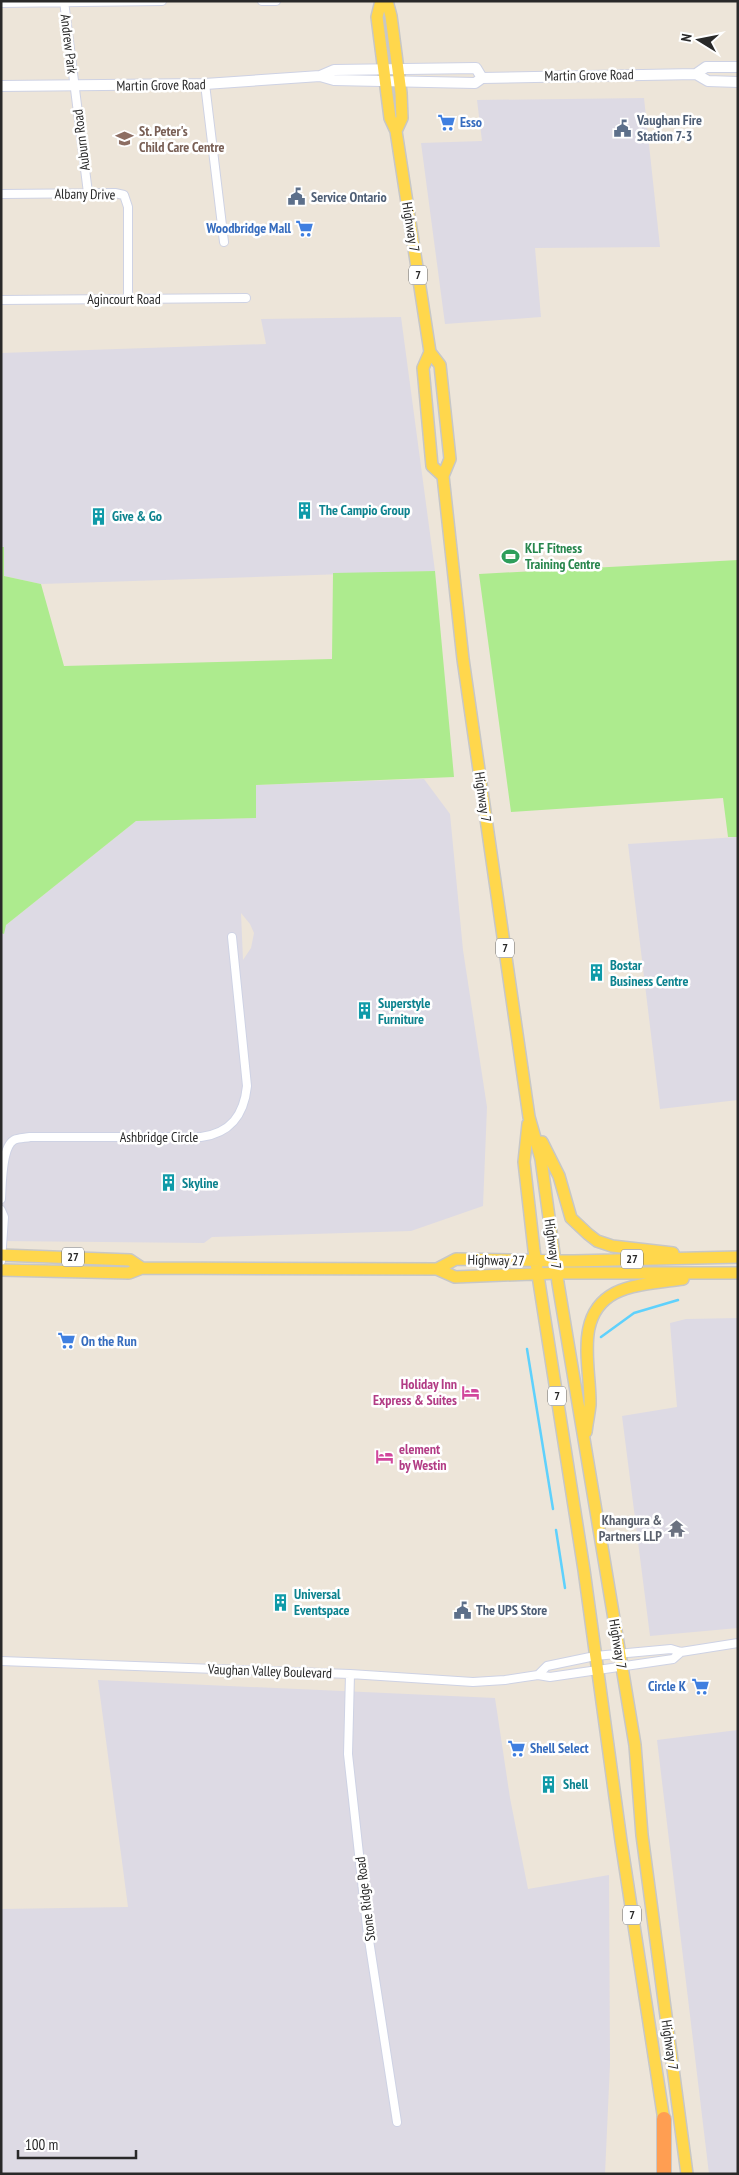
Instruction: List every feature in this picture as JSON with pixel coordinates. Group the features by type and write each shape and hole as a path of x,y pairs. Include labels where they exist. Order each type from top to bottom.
{"highway":[{"path":"664,2120 664,2174"}],"main road":[{"name":"Highway 7","path":"381,1 377,17 390,118 396,131 430,352 440,365 450,460 443,476 463,658 529,1117 541,1159 556,1273 635,1745 642,1835 687,2174"},
{"name":"Highway 7","path":"387,1 392,16 402,118 396,131"},
{"name":"Martin Grove Road","path":"696,74 706,67 738,67"},
{"name":"Martin Grove Road","path":"1,86 205,84 320,76 334,70 383,68 476,68 482,78"},
{"name":"Martin Grove Road","path":"320,76 334,80 475,83 482,78 696,74 708,81 738,82"},
{"name":"Highway 7","path":"430,352 423,368 427,425 432,466 443,476"},
{"name":"Highway 7","path":"529,1117 524,1162 536,1260 584,1570 621,1841 671,2174"},
{"path":"529,1117 559,1176 571,1218 597,1241 612,1246 710,1257"},
{"name":"Highway 27","path":"1,1255 130,1260 142,1268"},
{"name":"Highway 27","path":"437,1269 456,1259 555,1260 738,1257"},
{"name":"Highway 27","path":"1,1270 129,1274 142,1268 437,1269 455,1277 556,1273 738,1273"},
{"path":"584,1444 590,1405 586,1346 588,1330 593,1316 615,1292 711,1273"}],"street":[{"path":"64,2 162,1"},
{"path":"262,1 276,1"},
{"name":"Andrew Park","path":"1,3 64,2 75,86"},
{"path":"205,84 224,242"},
{"name":"Auburn Road","path":"75,86 88,193"},
{"name":"Albany Drive","path":"1,194 120,194 126,200 128,298"},
{"name":"Agincourt Road","path":"1,300 246,298"},
{"name":"Ashbridge Circle","path":"1,1199 6,1152 11,1142 15,1139 30,1137 201,1137 215,1134 236,1120 245,1103 247,1086 232,938"},
{"path":"1,1210 4,1217 1,1261"},
{"path":"681,1652 738,1643"},
{"name":"Vaughan Valley Boulevard","path":"538,1674 547,1666 595,1656 671,1649 681,1652"},
{"name":"Vaughan Valley Boulevard","path":"1,1661 350,1674 473,1682 505,1680 538,1674 550,1678 597,1669 673,1659 681,1652"},
{"name":"Stone Ridge Road","path":"350,1674 348,1754 368,1927 397,2122"}],"shaded area":[{"path":"644,98 660,247 535,248 541,317 445,324 421,143 482,141 477,100"},
{"path":"401,317 435,571 41,584 4,576 4,548 1,547 1,353 266,344 261,319"},
{"path":"424,779 450,814 463,950 487,1107 483,1206 411,1231 212,1237 204,1243 1,1241 1,929 136,821 256,818 255,785","holes":["241,913 250,924 254,933 251,948 243,960"]},
{"path":"738,837 738,1100 660,1109 628,844"},
{"path":"738,1318 738,1628 650,1636 622,1416 677,1407 670,1323 686,1319"},
{"path":"98,1680 495,1698 510,1798 528,1889 609,1875 610,2064 605,2174 1,2174 1,1909 128,1907"},
{"path":"738,1730 738,2174 709,2174 657,1740"}],"green space":[{"path":"1,547 4,547 4,576 41,584 64,666 332,659 333,573 435,571 454,777 256,785 256,818 136,821 6,925 4,934 1,933"},
{"path":"738,560 738,837 728,837 723,798 511,812 479,574"}],"waterway":[{"path":"601,1337 634,1313 678,1300"},
{"path":"527,1349 553,1509"},
{"path":"556,1530 565,1588"}],"place":[{"name":"Esso","path":"446,122"},
{"name":"Vaughan Fire Station 7-3","path":"623,128"},
{"name":"St. Peter's Child Care Centre","path":"125,139"},
{"name":"Service Ontario","path":"297,197"},
{"name":"Woodbridge Mall","path":"305,228"},
{"name":"The Campio Group","path":"305,510"},
{"name":"Give & Go","path":"98,516"},
{"name":"KLF Fitness Training Centre","path":"511,556"},
{"name":"Bostar Business Centre","path":"596,973"},
{"name":"Superstyle Furniture","path":"364,1011"},
{"name":"Skyline","path":"168,1183"},
{"name":"On the Run","path":"67,1341"},
{"name":"Holiday Inn Express & Suites","path":"471,1392"},
{"name":"element by Westin","path":"385,1457"},
{"name":"Khangura & Partners LLP","path":"676,1528"},
{"name":"Universal Eventspace","path":"280,1602"},
{"name":"The UPS Store","path":"462,1610"},
{"name":"Circle K","path":"700,1686"},
{"name":"Shell Select","path":"516,1748"},
{"name":"Shell","path":"549,1784"}]}
